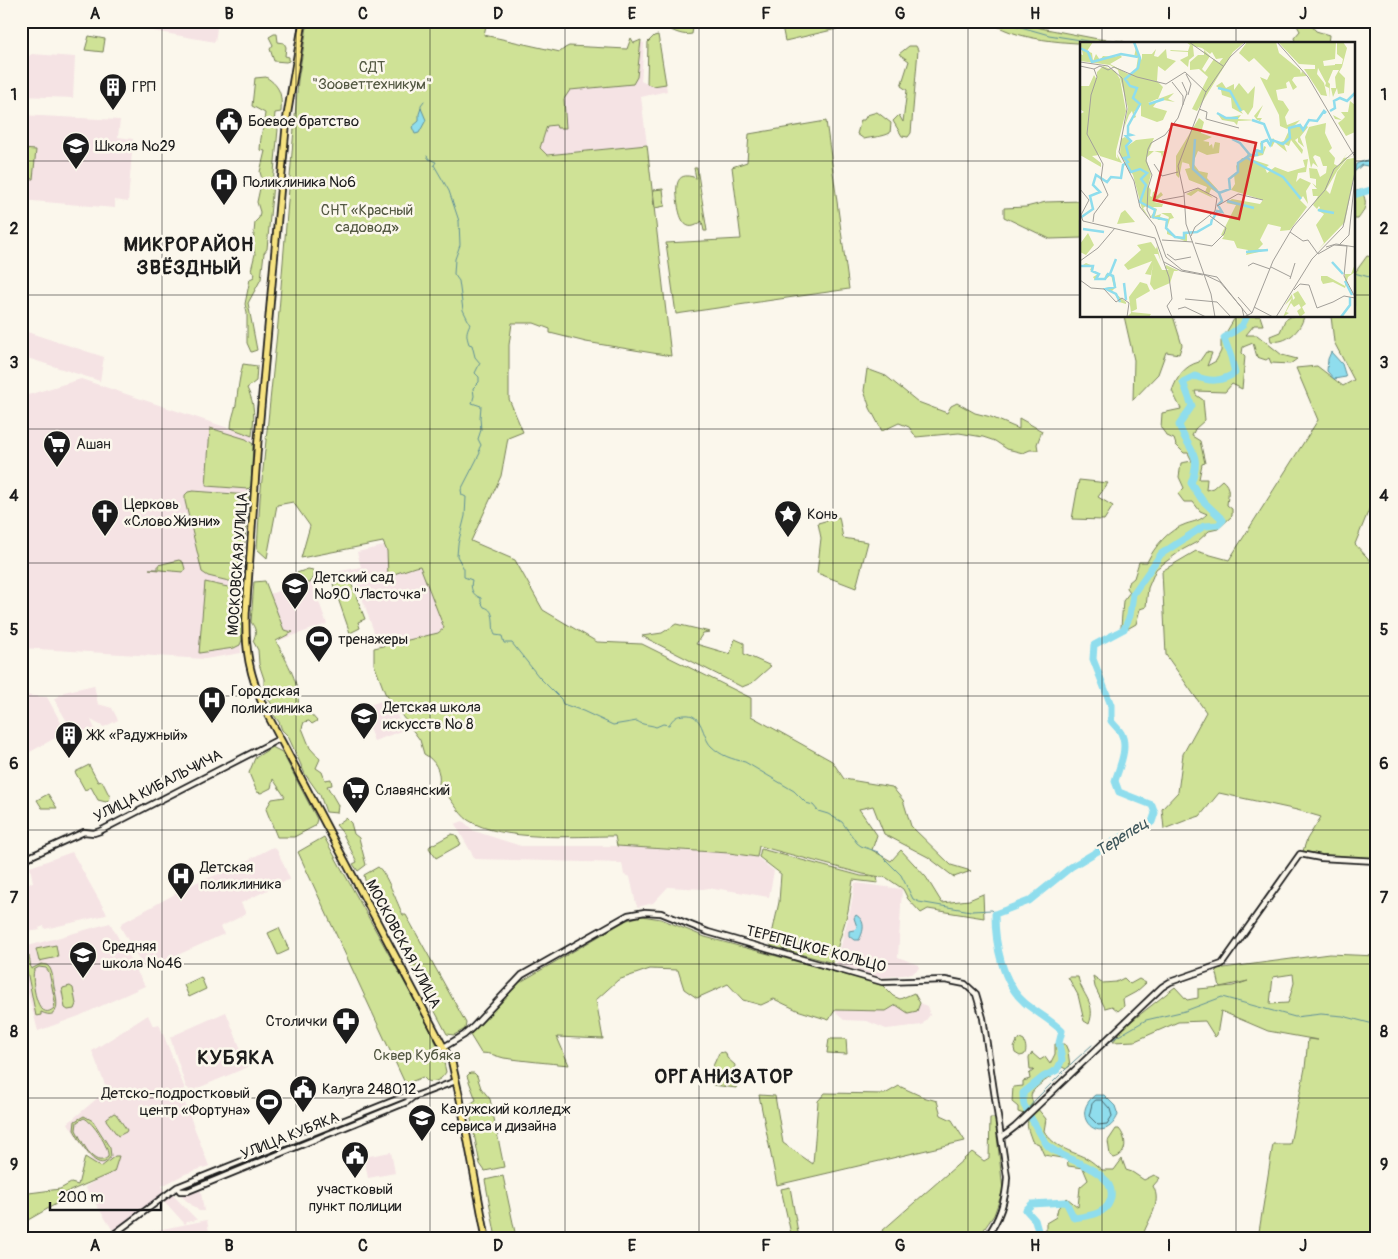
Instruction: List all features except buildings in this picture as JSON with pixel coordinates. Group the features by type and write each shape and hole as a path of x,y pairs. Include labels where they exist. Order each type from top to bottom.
{"main road":[{"name":"МОСКОВСКАЯ УЛИЦА","path":"303,21 287,115 258,440 246,613 246,641 250,672 261,702 279,738 452,1063 486,1238"}],"street":[{"name":"УЛИЦА КИБАЛЬЧИЧА","path":"21,849 25,856 29,857 84,832 94,833 100,831 279,738"},
{"path":"1002,1137 1162,987 1170,982 1222,964 1300,854 1321,858 1377,861"},
{"name":"ТЕРЕПЕЦКОЕ КОЛЬЦО","path":"444,1047 464,1036 522,976 628,915 646,912 661,913 708,932 882,982 945,980 965,984 976,994 983,1018 1007,1177 1006,1193 1000,1215 986,1238"},
{"name":"УЛИЦА КУБЯКА","path":"114,1234 177,1187 405,1096 413,1096 456,1081"}],"shaded area":[{"path":"97,21 218,21 215,42"},
{"path":"637,42 644,43 641,81 653,86 666,84 667,91 641,97 647,145 546,155 540,148 547,126 566,127 564,99 570,90 633,84"},
{"path":"32,54 75,57 73,98 21,96 21,61"},
{"name":"Школа №29","path":"21,115 120,120 118,137 133,139 128,202 115,200 115,208 21,200"},
{"path":"21,330 104,357 100,381 21,356"},
{"path":"81,379 252,436 241,593 241,653 205,659 21,648 21,397"},
{"path":"384,546 387,550 415,567 420,566 445,628 438,633 379,647 354,574 338,578 336,572 361,567 357,552"},
{"name":"Детский сад №90 \"Ласточка\"","path":"311,580 327,624 280,640 264,596"},
{"path":"94,685 98,704 112,708 118,720 104,727 91,720 95,729 73,732 54,699 64,692"},
{"path":"21,695 47,697 66,732 30,752 21,736"},
{"path":"384,700 396,713 404,730 374,741 361,708"},
{"path":"463,821 474,831 521,846 617,846 729,853 757,857 774,871 769,897 720,889 668,887 653,903 638,907 630,877 624,875 622,863 475,859 455,824"},
{"path":"273,847 277,850 290,879 241,903 246,914 220,927 224,934 144,969 120,926 122,923 197,882 227,871"},
{"name":"Средняя школа №46","path":"72,852 107,914 45,929 44,926 39,928 40,930 21,933 21,886 33,882 30,867"},
{"path":"855,883 902,889 898,957 918,965 919,968 912,974 884,977 874,976 836,964 850,911"},
{"name":"Средняя школа №46","path":"110,923 145,986 79,1016 38,1031 21,967 21,948"},
{"path":"920,1003 927,1006 930,1015 922,1025 886,1029 867,1021 844,1020 835,1010 886,1011 896,1005 917,1011"},
{"path":"226,1012 248,1067 191,1091 186,1087 170,1037"},
{"path":"148,1015 153,1026 159,1024 187,1094 183,1098 209,1166 185,1174 162,1186 164,1192 118,1229 112,1229 85,1187 101,1177 68,1123 107,1090 92,1051"},
{"path":"391,1152 395,1173 368,1178 364,1157"},
{"path":"200,1187 204,1211 199,1211 181,1196"},
{"path":"172,1194 197,1220 185,1224 164,1201"},
{"path":"207,1220 210,1238 144,1238 148,1232"}],"green space":[{"path":"308,21 487,21 484,35 560,52 569,46 627,49 631,38 634,43 641,40 637,77 633,84 570,90 564,99 566,128 557,128 556,125 547,126 540,148 547,155 647,145 671,356 586,342 550,333 550,329 534,323 512,323 509,345 509,399 523,432 508,438 501,476 471,541 515,560 543,610 597,642 642,644 751,698 751,716 832,761 844,779 892,787 903,800 911,826 951,865 971,871 954,877 928,857 884,834 873,806 859,809 877,835 872,850 891,861 901,850 926,877 942,903 969,900 983,894 984,918 928,909 921,913 908,899 903,889 887,878 863,874 759,846 757,857 729,853 617,846 615,836 560,837 519,835 482,827 468,820 457,809 439,784 436,766 424,754 420,740 385,693 374,664 374,648 438,633 444,628 420,566 388,576 387,551 383,542 301,558 310,526 293,502 277,505 267,558 257,549 298,80"},
{"path":"669,21 694,21 692,34 682,34 667,28"},
{"path":"781,21 871,21 785,41"},
{"path":"997,21 1012,21 1016,24 1027,23 1041,28 1124,42 1078,43 1043,40 1011,32 997,26"},
{"path":"1282,21 1307,21 1316,31 1329,35 1328,42 1295,42 1294,38 1300,31 1295,22 1285,24"},
{"path":"277,34 278,42 284,43 286,47 285,56 289,57 289,61 274,61 270,49 273,45 269,37"},
{"path":"658,35 666,84 653,86 647,84 648,42"},
{"path":"89,36 105,39 103,52 85,50"},
{"path":"909,46 916,46 918,50 911,133 908,137 902,136 893,121 899,115 903,122 907,90 901,86 909,61 899,54"},
{"path":"266,77 275,84 280,92 281,112 275,113 274,124 278,129 267,249 264,253 261,279 248,303 257,350 251,352 247,343 247,312 245,304 250,279 254,277 255,273 251,270 255,254 253,244 255,222 259,218 260,212 257,202 262,179 260,172 265,151 260,150 265,113 252,106 255,78"},
{"path":"877,112 891,123 890,133 864,139 857,134 861,120 864,120 867,115"},
{"path":"826,121 849,289 676,314 666,243 741,239 732,167 747,162 749,134"},
{"path":"21,149 36,150 33,179 21,178"},
{"path":"694,168 697,168 707,231 704,231 702,221 696,225 688,226 682,220 679,210 678,183 683,176 696,178"},
{"path":"663,189 665,206 655,208 653,190"},
{"path":"1361,190 1365,198 1363,212 1358,219 1356,219 1356,191"},
{"path":"1080,201 1080,238 1050,239 1004,217 1004,208 1026,207 1046,202"},
{"path":"1367,256 1377,258 1377,490 1355,544 1377,568 1377,859 1322,855 1303,851 1307,839 1321,817 1219,793 1200,816 1164,829 1162,809 1178,792 1183,754 1206,712 1166,655 1162,571 1196,551 1229,560 1318,420 1296,368 1317,366 1343,386 1354,380 1334,342 1331,318 1356,318 1356,271"},
{"path":"1124,318 1174,318 1182,345 1179,354 1166,352 1158,374 1133,400 1134,360"},
{"path":"1235,318 1261,318 1263,325 1254,325 1246,335 1257,335 1282,355 1297,359 1290,364 1271,363 1269,358 1266,360 1257,357 1253,343 1243,347 1242,353 1245,356 1242,389 1232,384 1225,392 1195,391 1196,395 1203,400 1205,420 1195,429 1192,436 1200,441 1205,463 1202,464 1199,479 1207,479 1206,490 1213,488 1222,480 1227,485 1227,505 1232,509 1232,516 1218,529 1209,531 1197,542 1182,550 1156,569 1148,588 1146,607 1140,609 1136,624 1129,628 1121,627 1123,601 1130,592 1127,588 1128,583 1134,578 1139,562 1147,562 1158,545 1173,530 1200,519 1207,514 1200,511 1193,502 1184,502 1178,494 1184,488 1179,477 1181,463 1192,461 1188,453 1184,453 1176,445 1174,439 1167,436 1161,428 1162,413 1181,409 1172,391 1176,381 1185,369 1199,362 1206,352 1212,353 1207,366 1216,361 1221,351 1221,341"},
{"path":"1288,318 1303,318 1300,327 1292,335 1282,340 1271,341 1270,336 1280,332 1285,320"},
{"path":"243,364 257,366 256,381 247,388 253,406 252,436 231,428"},
{"path":"867,369 886,376 918,402 947,413 951,406 957,403 975,413 991,417 1019,429 1019,418 1042,431 1037,444 1038,450 1030,450 1023,453 1007,449 995,441 983,437 959,433 916,437 909,427 899,423 882,431 870,408 864,391"},
{"path":"210,428 246,439 253,444 251,486 248,489 206,486"},
{"path":"1079,480 1108,483 1098,497 1113,506 1104,520 1072,519"},
{"path":"193,491 249,495 241,584 208,576 202,572 185,501 185,495"},
{"path":"839,517 843,538 868,542 856,588 817,573 821,538 818,523"},
{"path":"179,560 183,562 185,569 183,572 149,569 158,569 158,565"},
{"path":"308,569 313,570 314,576 310,583 294,583 292,578 294,574"},
{"path":"350,580 365,619 358,622 360,628 350,633 333,584"},
{"path":"265,581 284,630 293,632 276,641 289,665 295,682 298,709 308,711 317,721 312,724 309,721 304,722 302,728 310,748 320,759 316,768 322,772 325,780 331,779 332,785 327,786 338,805 337,813 326,812 320,795 305,774 288,736 282,730 273,714 271,703 264,693 264,679 259,664 258,650 253,641 255,631 251,622 254,582"},
{"path":"205,582 237,589 243,596 242,640 240,645 234,648 199,653"},
{"path":"676,624 710,632 703,633 696,644 730,654 735,639 744,643 744,654 771,666 752,683 742,687 642,636 662,633"},
{"path":"272,747 282,752 317,819 315,826 294,837 277,837 266,809 272,799 285,797 273,779 271,788 261,793 257,792 249,773 255,758"},
{"path":"89,765 98,782 102,781 110,797 109,801 98,800 91,787 85,790 75,772"},
{"path":"48,794 57,808 42,808 37,800"},
{"path":"346,818 351,823 354,834 359,838 366,865 358,871 353,864 357,862 342,832 336,825"},
{"path":"452,834 456,835 461,844 436,858 429,848 430,846"},
{"name":"Сквер Кубяка","path":"324,837 428,1025 443,1058 446,1072 438,1080 427,1081 423,1077 408,1083 404,1081 298,852"},
{"path":"761,849 861,876 877,877 878,883 853,880 848,911 833,963 771,946 779,902 781,874 759,857"},
{"path":"378,867 388,881 403,915 406,915 466,1023 465,1029 454,1035 447,1034 365,880 364,875"},
{"path":"642,916 661,919 705,937 881,984 893,996 900,999 914,993 920,1003 917,1011 908,1013 896,1005 886,1011 835,1010 829,1020 797,1010 774,999 761,1005 743,1000 728,984 697,998 684,989 678,970 650,969 618,980 596,1000 603,1039 557,1037 569,1065 504,1058 481,1053 470,1035 517,984 627,920"},
{"path":"279,928 289,950 278,955 268,933"},
{"path":"56,945 58,957 39,961 36,949"},
{"path":"1329,954 1377,956 1377,1238 1258,1238 1273,1144 1290,1144 1305,1068 1308,1039 1318,1040 1268,1031 1221,1011 1215,1037 1205,1021 1178,1022 1135,1041 1113,1042 1124,1027 1175,987 1187,1000 1198,998 1198,989 1233,986 1248,981 1220,987 1216,969","holes":["1293,974 1294,983 1288,1003 1270,1004 1273,977"]},
{"path":"29,955 31,969 41,964 47,965 50,969 57,1002 55,1011 52,1014 41,1012 41,1015 36,1016 24,956","holes":["39,967 46,968 49,972 55,1002 54,1008 48,1011 43,1010 39,1006 33,982 34,970"]},
{"path":"1093,976 1103,983 1116,982 1124,978 1130,984 1139,979 1146,983 1136,992 1123,999 1124,1006 1118,1011 1112,1006 1105,1008 1095,987"},
{"path":"201,977 206,989 189,997 184,985"},
{"path":"1068,977 1078,977 1090,1005 1091,1017 1089,1024 1084,1021 1078,995"},
{"path":"70,986 73,988 76,1004 74,1009 68,1010 65,1008 62,991 63,988"},
{"path":"829,1039 846,1039 847,1054 827,1053"},
{"path":"1020,1039 1024,1041 1026,1052 1020,1056 1015,1053 1014,1048"},
{"path":"1055,1044 1065,1044 1070,1066 1066,1069 1062,1067 1035,1089 1031,1096 1033,1104 1024,1114 1018,1112 1018,1107 1012,1102 1013,1087 1023,1086 1023,1081 1030,1079 1029,1074 1034,1070 1030,1070 1029,1058 1032,1053 1040,1060 1045,1057 1050,1064 1055,1054"},
{"path":"724,1052 727,1058 735,1065 733,1077 737,1085 736,1088 713,1085 713,1066 719,1053"},
{"path":"470,1073 474,1073 477,1076 481,1088 490,1099 504,1167 485,1171 480,1164 469,1109 470,1104 476,1100 467,1076"},
{"path":"899,1086 937,1101 941,1115 952,1120 965,1141 777,1185 759,1095 775,1096 783,1143 813,1164 818,1101 825,1093 885,1094"},
{"path":"1037,1108 1046,1119 1044,1131 1048,1137 1063,1148 1088,1159 1102,1170 1114,1170 1122,1159 1126,1170 1144,1180 1154,1175 1160,1178 1153,1186 1156,1193 1155,1206 1142,1238 1030,1238 1046,1234 1046,1223 1056,1217 1058,1208 1067,1198 1078,1207 1080,1187 1088,1180 1083,1168 1068,1166 1067,1159 1044,1155 1039,1144 1032,1141 1027,1123"},
{"path":"114,1113 127,1130 118,1136 106,1120"},
{"path":"84,1116 93,1121 110,1148 111,1156 106,1162 100,1163 90,1155 74,1130 75,1121","holes":["84,1118 88,1120 100,1136 108,1153 108,1157 103,1160 93,1157 76,1130 77,1122"]},
{"path":"990,1118 995,1118 1003,1190 994,1215 978,1238 874,1238 972,1152 984,1161 989,1158"},
{"path":"1116,1129 1119,1129 1122,1133 1125,1146 1122,1153 1114,1158 1110,1155 1108,1141"},
{"path":"115,1156 119,1156 114,1172 63,1194 56,1204 21,1224 21,1185 29,1193 60,1189 71,1183 78,1185 85,1157 101,1167"},
{"path":"503,1176 516,1237 496,1238 485,1180"},
{"path":"790,1187 799,1238 792,1238 781,1189"}],"water":[{"path":"421,108 426,120 419,133 415,134 412,127 419,121"},
{"path":"1377,157 1377,169 1370,170 1368,166 1362,165 1356,170 1356,164"},
{"path":"1331,352 1342,364 1346,377 1334,379 1327,371"},
{"path":"856,915 863,923 859,940 854,940 849,936 849,931 857,927 854,918"},
{"path":"1095,1095 1104,1095 1115,1106 1118,1115 1112,1125 1104,1129 1090,1126 1086,1120 1087,1104"}],"waterway":[{"path":"1000,21 1049,35 1093,42"},
{"path":"421,109 424,101"},
{"path":"427,156 436,162 434,165 449,191 459,221 460,245 455,259 454,274 459,281 463,310 470,324 467,334 468,341 472,345 475,357 480,363 475,373 479,377 479,382 473,388 474,396 472,403 481,406 481,430 478,439 481,445 480,453 461,490 462,495 466,497 465,516 457,556 464,569 464,577 472,580 471,586 474,593 481,598 484,607 491,611 495,635 502,636 504,643 512,643 539,677 561,699 563,704 613,725 637,721 656,727 663,724 669,725 677,716 691,715 699,722 711,746 723,755 745,762 794,791 806,803 813,805 818,811 842,822 857,843 878,852 901,875 913,899 919,902 971,911 992,910 996,914"},
{"name":"Терепец","path":"1356,194 1377,188"},
{"path":"1356,274 1377,279"},
{"name":"Терепец","path":"1040,1238 1035,1220 1026,1210 1032,1204 1066,1202 1074,1218 1095,1214 1108,1206 1111,1190 1107,1181 1099,1174 1054,1151 1047,1145 1024,1105 1023,1093 1043,1077 1057,1070 1062,1060 1059,1043 1062,1031 1025,1003 1011,985 1005,974 998,950 995,914 1029,901 1071,867 1118,839 1152,822 1155,813 1152,805 1119,792 1115,781 1123,757 1124,745 1120,731 1111,721 1111,705 1093,659 1094,645 1124,629 1130,616 1133,594 1161,554 1204,526 1218,525 1223,520 1202,500 1191,483 1195,458 1179,425 1192,406 1183,382 1195,376 1215,380 1235,373 1224,338 1242,326 1246,318"},
{"path":"1103,1047 1146,1020 1185,1011 1222,997 1295,1017 1321,1014 1343,1016 1377,1025"},
{"path":"1027,1110 1092,1045"}],"place":[{"name":"ГРП","path":"113,111"},
{"name":"Боевое братство","path":"229,145"},
{"name":"Школа №29","path":"76,170"},
{"name":"Поликлиника №6","path":"224,206"},
{"name":"Ашан","path":"57,468"},
{"name":"Церковь «Слово Жизни»","path":"105,537"},
{"name":"Конь","path":"788,538"},
{"name":"Детский сад №90 \"Ласточка\"","path":"295,610"},
{"name":"тренажеры","path":"319,663"},
{"name":"Городская поликлиника","path":"212,724"},
{"name":"Детская школа искусств № 8","path":"364,740"},
{"name":"ЖК «Радужный»","path":"69,759"},
{"name":"Славянский","path":"356,814"},
{"name":"Детская поликлиника","path":"181,900"},
{"name":"Средняя школа №46","path":"83,979"},
{"name":"Столички","path":"346,1045"},
{"name":"Калуга 248012","path":"303,1113"},
{"name":"Детско-подростковый центр «Фортуна»","path":"269,1126"},
{"name":"Калужский колледж сервиса и дизайна","path":"422,1142"},
{"name":"участковый пункт полиции","path":"355,1179"}],"district":[{"name":"МИКРОРАЙОН ЗВЁЗДНЫЙ","path":"189,256"},
{"name":"КУБЯКА","path":"236,1057"},
{"name":"ОРГАНИЗАТОР","path":"724,1076"}],"park label":[{"name":"СДТ \"Зооветтехникум\"","path":"372,76"},
{"name":"СНТ «Красный садовод»","path":"367,218"}]}
